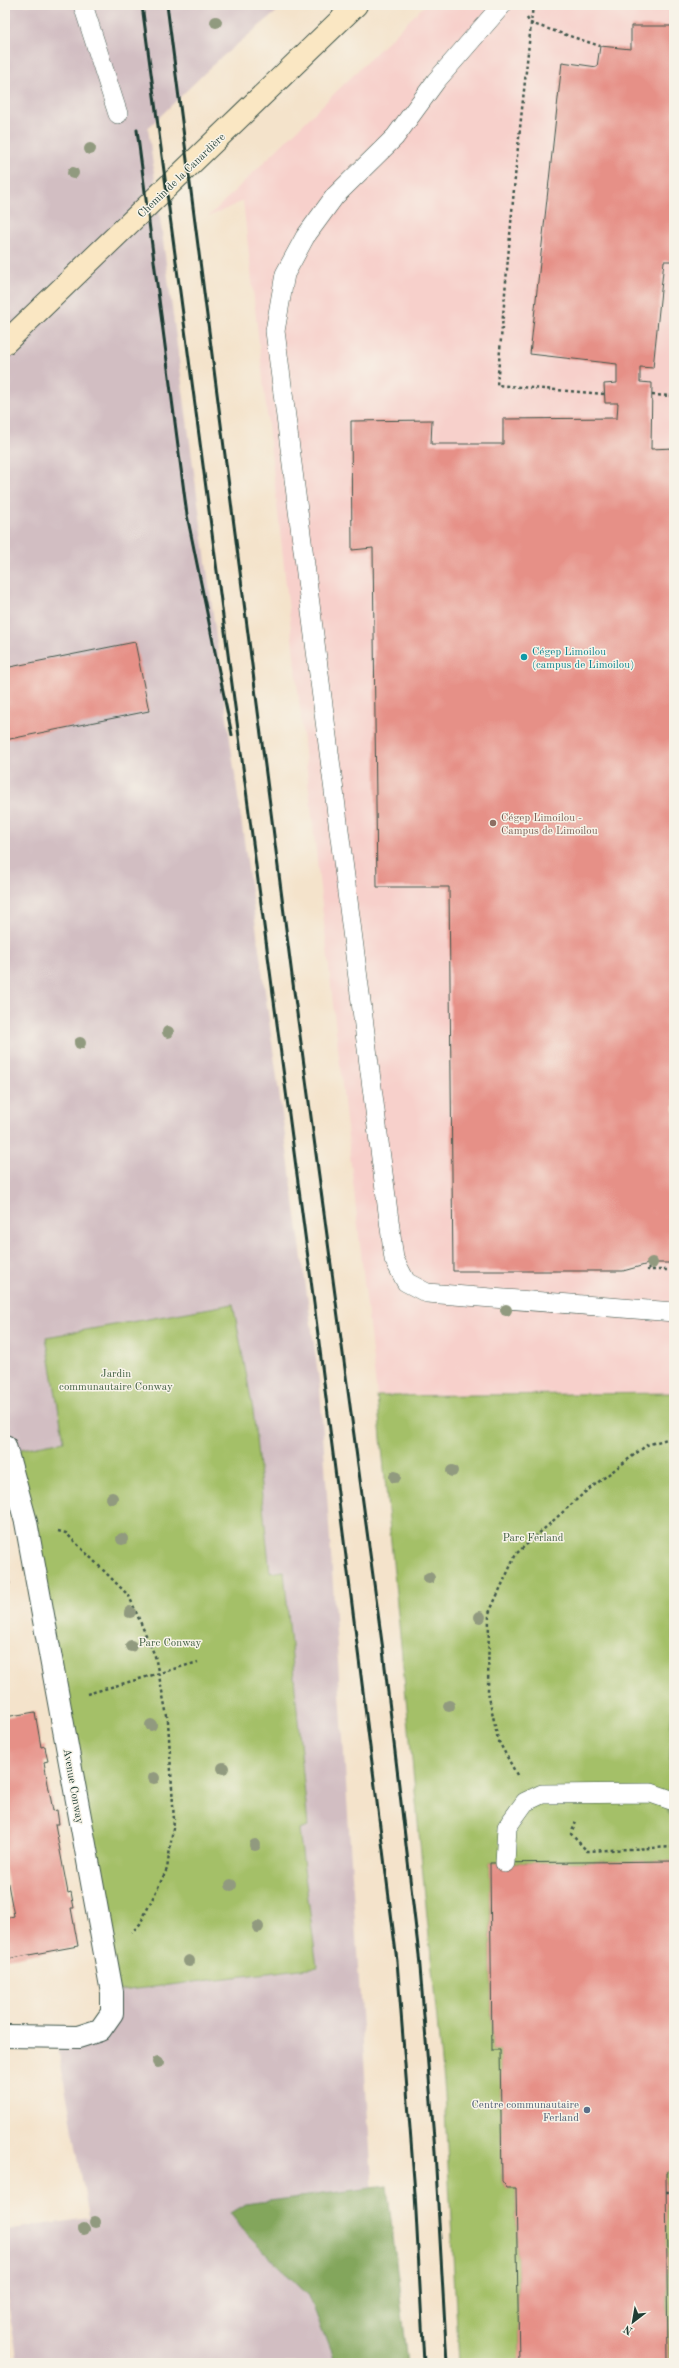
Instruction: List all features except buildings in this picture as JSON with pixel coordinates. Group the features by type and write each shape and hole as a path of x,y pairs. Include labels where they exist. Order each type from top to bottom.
{"main road":[{"name":"Chemin de la Canardière","path":"5,343 356,5"}],"street":[{"name":"Avenue Conway","path":"5,1446 26,1522 112,1992 112,2013 100,2030 78,2037 5,2036"}],"lane":[{"path":"83,5 118,114"},
{"path":"502,5 436,81 395,137 335,196 305,237 284,274 275,331 347,905 394,1259 406,1282 427,1293 674,1312"},
{"path":"505,1863 507,1827 525,1802 542,1794 651,1793 674,1801"}],"path":[{"path":"533,5 530,23 497,385 605,394"},
{"path":"523,11 530,23 600,46"},
{"path":"652,395 674,396"},
{"path":"652,1263 648,1270 674,1270"},
{"path":"533,1798 509,1763 498,1740 488,1692 489,1613 516,1554 584,1493 647,1445 674,1437"},
{"path":"26,1522 66,1533 129,1596 156,1656 168,1721 174,1821 167,1869 140,1924 120,1945 105,1954"},
{"path":"59,1702 198,1662"},
{"path":"583,1822 575,1822 571,1834 587,1851 674,1847"},
{"path":"666,2192 674,2192"}],"shaded area":[{"path":"5,5 285,5 217,61 148,128 220,667 320,1388 384,2363 18,2363 5,2286 5,2230 89,2218 56,2037 100,2030 112,1992 316,1967 299,1829 308,1827 283,1571 270,1573 253,1410 6,1452 5,1446"},
{"name":"Cégep Limoilou - Campus de Limoilou","path":"425,5 674,5 674,1393 377,1396 243,201 208,217"}],"green space":[{"name":"Parc Conway","path":"233,1304 253,1410 270,1573 284,1571 308,1827 299,1830 317,1967 112,1992 6,1452 64,1441 46,1337"},
{"name":"Parc Ferland","path":"674,1393 674,1861 490,1863 492,2050 500,2050 502,2181 507,2188 516,2188 519,2363 459,2363 444,2093 377,1396"},
{"path":"674,1644 674,1819 668,1813"},
{"path":"674,2170 674,2363 668,2363 666,2172"},
{"path":"387,2186 408,2363 335,2363 309,2296 249,2237 230,2213 245,2204"}],"railway":[{"path":"142,5 314,1303 397,1961 415,2193 424,2363"},
{"path":"167,5 294,991 383,1650 419,1955 435,2151 447,2363"},
{"path":"137,130 187,515 232,735"}],"place":[{"name":"Cégep Limoilou (campus de Limoilou)","path":"524,657"},
{"name":"Cégep Limoilou - Campus de Limoilou","path":"493,823"},
{"name":"Centre communautaire Ferland","path":"587,2110"}],"park label":[{"name":"Jardin communautaire Conway","path":"116,1379"}]}
